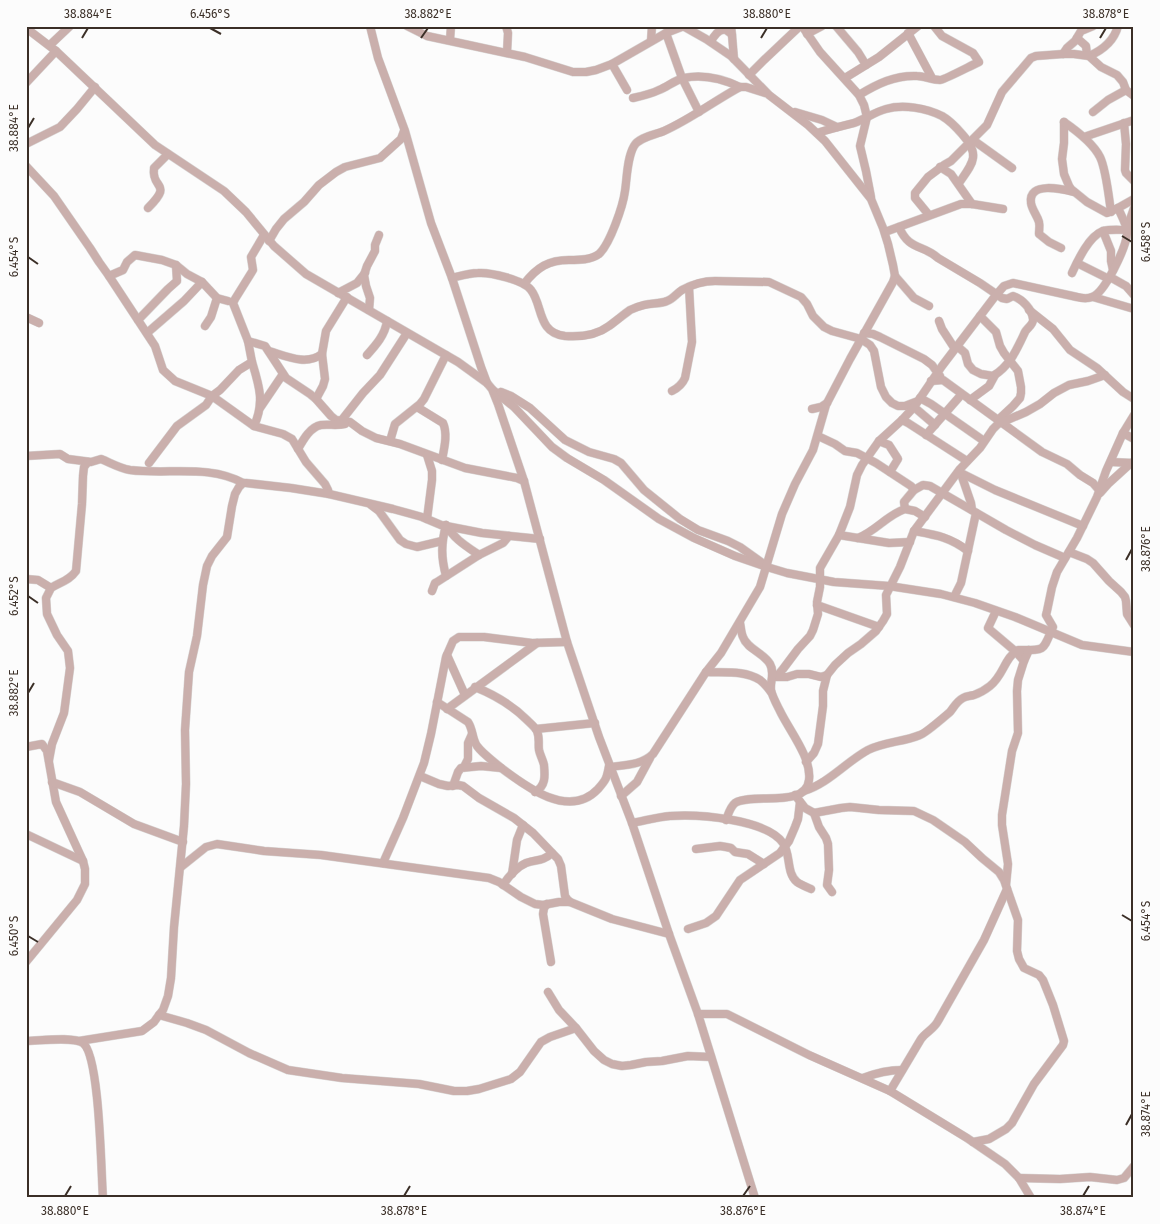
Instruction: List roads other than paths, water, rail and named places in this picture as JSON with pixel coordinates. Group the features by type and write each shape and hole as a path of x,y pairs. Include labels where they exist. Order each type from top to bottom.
{"street":[{"path":"50,45 70,26"},
{"path":"370,26 378,58 404,131 431,223 452,278 481,367 498,404 524,481 567,642 698,1014 755,1198"},
{"path":"407,26 427,36 508,53 573,72 596,70 612,64 666,33 684,26 703,37 712,39 769,95 818,133 871,199 885,232 893,265 893,282 827,403 818,436 808,461 787,501 760,587 721,653 706,672 637,782 621,796"},
{"path":"450,40 451,26"},
{"path":"506,26 508,53"},
{"path":"651,41 652,26"},
{"path":"748,74 801,26 831,65 859,95 864,105 867,117 860,146 869,181 871,199"},
{"path":"807,34 822,26"},
{"path":"836,26 858,52 866,65"},
{"path":"845,78 879,56 918,26"},
{"path":"859,95 893,78 914,76 938,80 944,79 978,62 973,54 942,36 934,26"},
{"path":"1063,54 1081,32 1093,26"},
{"path":"929,215 914,196 925,181 940,167 951,161 987,125 1002,92 1031,58 1063,54 1088,56 1108,44 1117,27"},
{"path":"26,28 50,45 145,135 168,154 224,191 246,212 267,238 306,274 446,355 490,386 514,407 552,447 604,480 659,519 694,538 735,556 787,573 834,582 889,586 941,594 1034,624 1082,645 1134,652"},
{"path":"712,39 723,30 732,30 734,59"},
{"path":"666,33 682,78 699,112"},
{"path":"908,33 932,78"},
{"path":"1077,38 1086,46 1088,56 1101,67 1118,75 1126,90 1134,96"},
{"path":"26,83 56,51"},
{"path":"612,64 627,90"},
{"path":"748,74 752,89"},
{"path":"633,98 657,92 682,78 708,77 732,83 740,88"},
{"path":"26,144 60,127 95,87"},
{"path":"524,284 532,274 546,264 567,260 581,260 598,254 608,240 619,212 624,196 628,165 633,146 638,141 663,132 740,88 746,87 769,95"},
{"path":"1093,112 1108,100 1126,90"},
{"path":"818,133 854,123 884,109 910,107 942,116 972,142 1012,168"},
{"path":"790,111 822,120 837,127"},
{"path":"1084,137 1134,120"},
{"path":"1129,229 1114,210 1101,158 1084,137 1064,122 1062,159 1064,174 1074,192 1082,199 1107,213 1114,210 1134,199"},
{"path":"1124,123 1126,144 1125,170 1134,181"},
{"path":"254,426 259,408 260,391 248,341 233,304 253,270 251,257 284,219 304,202 319,185 336,172 382,156 401,139 404,131"},
{"path":"958,183 972,161 972,142"},
{"path":"148,208 161,191 153,176 154,168 168,154"},
{"path":"26,166 54,196 84,238 155,346 163,370 175,381 212,396 254,426 292,439 309,466 325,484 328,494"},
{"path":"940,167 951,174 972,204"},
{"path":"1051,188 1064,174"},
{"path":"1061,248 1039,234 1039,223 1031,203 1031,198 1038,190 1046,187 1074,192"},
{"path":"885,232 961,204 1003,209"},
{"path":"771,692 775,677 784,669 810,636 818,614 817,598 820,587 820,568 839,535 850,507 858,475 866,459 879,441 902,420 917,402 956,347 1004,286 1013,283 1087,298 1099,293 1121,254 1134,208"},
{"path":"899,227 904,238 909,242 933,254 996,295 1004,299 1015,297 1022,301 1053,329 1070,350 1097,368 1123,392 1134,399"},
{"path":"1072,273 1097,234 1103,231 1129,229"},
{"path":"1103,231 1111,251 1110,275"},
{"path":"369,310 370,298 366,286 365,273 380,236"},
{"path":"109,276 123,270 127,262 135,256 143,256 176,265 187,274 202,282 217,298 228,301"},
{"path":"1077,263 1110,275 1126,286 1134,295"},
{"path":"138,320 177,281 176,265"},
{"path":"452,278 478,272 524,284 532,291 545,325 558,334 565,336 586,335 602,330 630,310 669,300 682,290 697,283 706,281 769,282 801,297 813,316 824,327 832,331 862,336 873,334 924,359 932,365 943,380 961,395 1037,448 1067,464 1093,483 1098,494"},
{"path":"338,293 357,283 365,273"},
{"path":"894,276 914,298 929,306"},
{"path":"147,333 184,301 202,282"},
{"path":"672,391 683,383 692,342 689,287"},
{"path":"316,398 325,379 322,354 326,331 348,297"},
{"path":"1093,297 1134,309"},
{"path":"205,326 212,317 217,298"},
{"path":"970,400 988,386 1018,349 1033,319 1028,308"},
{"path":"806,762 814,753 818,744 823,691 827,676 848,653 868,639 879,627 887,614 886,595 889,586 900,567 914,531 967,461 1017,401 1021,393 1018,371 1000,346 996,332 980,316"},
{"path":"26,317 39,323"},
{"path":"938,320 942,329 956,347 965,353 968,364 977,373 989,376 995,375"},
{"path":"367,355 376,346 385,332 387,321"},
{"path":"341,421 380,375 407,333"},
{"path":"862,336 874,351 881,387 886,397 892,403 898,406 905,406 917,402 945,413 984,442"},
{"path":"248,341 263,344 283,374 290,381 316,398 336,420 350,422 370,436 390,441 465,468 524,481"},
{"path":"269,351 302,360 314,359 322,354"},
{"path":"390,441 395,424 424,399 446,355"},
{"path":"149,464 177,426 206,405 212,396 239,370 252,362"},
{"path":"259,408 283,374"},
{"path":"1000,421 1016,417 1040,404 1069,384 1088,381 1105,375"},
{"path":"931,381 943,380"},
{"path":"490,386 530,408 555,432 572,444 621,463 644,490 680,519 698,530 740,547 767,567"},
{"path":"926,435 961,395"},
{"path":"917,402 935,425"},
{"path":"812,410 821,408 827,403"},
{"path":"417,407 445,426 442,460"},
{"path":"726,820 733,805 740,801 777,799 800,793 820,784 868,750 924,733 949,712 960,699 979,693 996,681 1002,673 1007,660 1015,651 1042,648 1048,641 1053,627 1046,615 1047,605 1057,572 1083,526 1123,433 1134,415"},
{"path":"902,420 967,461"},
{"path":"298,449 308,434 318,426 340,425 350,422"},
{"path":"1123,433 1134,438"},
{"path":"292,439 302,434 308,434"},
{"path":"818,436 845,451 857,453 876,463 911,486 914,490"},
{"path":"879,441 889,446 898,458 890,472"},
{"path":"26,456 60,454 68,459 88,462 101,459 117,467 130,470 223,474 243,483 328,494 399,510 446,526 482,533 540,539"},
{"path":"427,455 432,471 427,519"},
{"path":"49,760 52,744 64,713 70,668 68,652 47,614 46,598 51,588 66,581 76,571 82,504 82,476 84,467 88,462"},
{"path":"1110,462 1132,463"},
{"path":"1098,494 1132,463"},
{"path":"960,471 995,490 1083,526"},
{"path":"954,597 961,583 974,511 960,471"},
{"path":"79,1042 142,1031 154,1022 163,1010 168,996 183,842 188,672 197,636 207,566 212,556 227,538 235,494 243,483"},
{"path":"904,509 904,502 914,490 927,485 1017,536 1067,555 1087,559 1125,597 1127,614 1134,625"},
{"path":"958,502 965,487"},
{"path":"368,503 379,511 400,540 406,544 416,547 442,541"},
{"path":"858,538 871,532 889,517 904,509 915,511 925,517"},
{"path":"446,526 442,541 442,560 446,576"},
{"path":"446,526 458,541 479,555"},
{"path":"914,531 950,540 968,551"},
{"path":"839,535 893,544 910,542"},
{"path":"432,591 435,583 479,555 504,544 509,536"},
{"path":"26,579 38,580 51,588"},
{"path":"817,605 879,627"},
{"path":"996,611 988,628 1024,661"},
{"path":"740,622 742,637 767,660 775,677"},
{"path":"383,864 420,776 431,734 446,655 453,641 459,637 484,637 537,643 567,642"},
{"path":"447,708 537,643"},
{"path":"890,1091 924,1035 938,1021 984,940 1006,887 1008,864 1002,815 1013,748 1018,733 1018,680 1029,650"},
{"path":"446,655 465,695"},
{"path":"688,929 716,916 740,880 775,858 786,847 795,827 800,793 808,786 810,777 799,745 771,692 760,681 746,674 706,672"},
{"path":"775,677 787,677 796,674 827,676"},
{"path":"476,687 504,701 536,729 545,775 543,784 536,792"},
{"path":"437,702 468,722 476,746 503,769 536,792 559,801 587,798 608,778 610,765"},
{"path":"536,729 594,723"},
{"path":"464,767 468,759 468,743 472,734"},
{"path":"26,747 42,744 45,746 56,802 85,869 85,884 77,900 26,962"},
{"path":"610,765 638,763 653,754"},
{"path":"453,786 459,770 464,767 481,766 503,769"},
{"path":"420,776 439,784 464,786 492,806 514,818 540,839 558,859 565,896 570,902"},
{"path":"52,782 80,792 134,824 183,842"},
{"path":"800,803 814,813 850,807 914,811 933,820 965,842 999,872 1018,920 1017,951 1019,959 1024,968 1043,980 1064,1041 1029,1093 1012,1123 989,1139 973,1142"},
{"path":"814,813 828,844 829,870 827,885 832,892"},
{"path":"632,823 668,816 701,816 743,822 767,830 780,839 786,847 794,878 800,884 811,889"},
{"path":"512,874 517,840 523,825"},
{"path":"26,834 83,861"},
{"path":"181,867 206,847 217,844 264,851 321,855 489,878 495,879 535,904 570,902 612,919 669,934"},
{"path":"696,849 720,846 731,848 735,852 748,854 764,864"},
{"path":"503,885 523,864 544,859 552,853"},
{"path":"547,904 543,914 551,962"},
{"path":"548,992 559,1010 576,1028 594,1052 612,1064 622,1066 688,1056 711,1057"},
{"path":"698,1014 727,1014 809,1056 890,1091 1005,1164 1019,1178 1031,1198"},
{"path":"159,1015 206,1030 249,1054 288,1070 342,1078 419,1084 454,1091 479,1089 511,1079 520,1072 542,1042 550,1037 576,1028"},
{"path":"26,1041 63,1039 79,1042 87,1048 92,1064 98,1105 103,1198"},
{"path":"863,1078 886,1070 902,1070"},
{"path":"1019,1178 1060,1179 1090,1177 1117,1180 1129,1174 1134,1166"}]}
